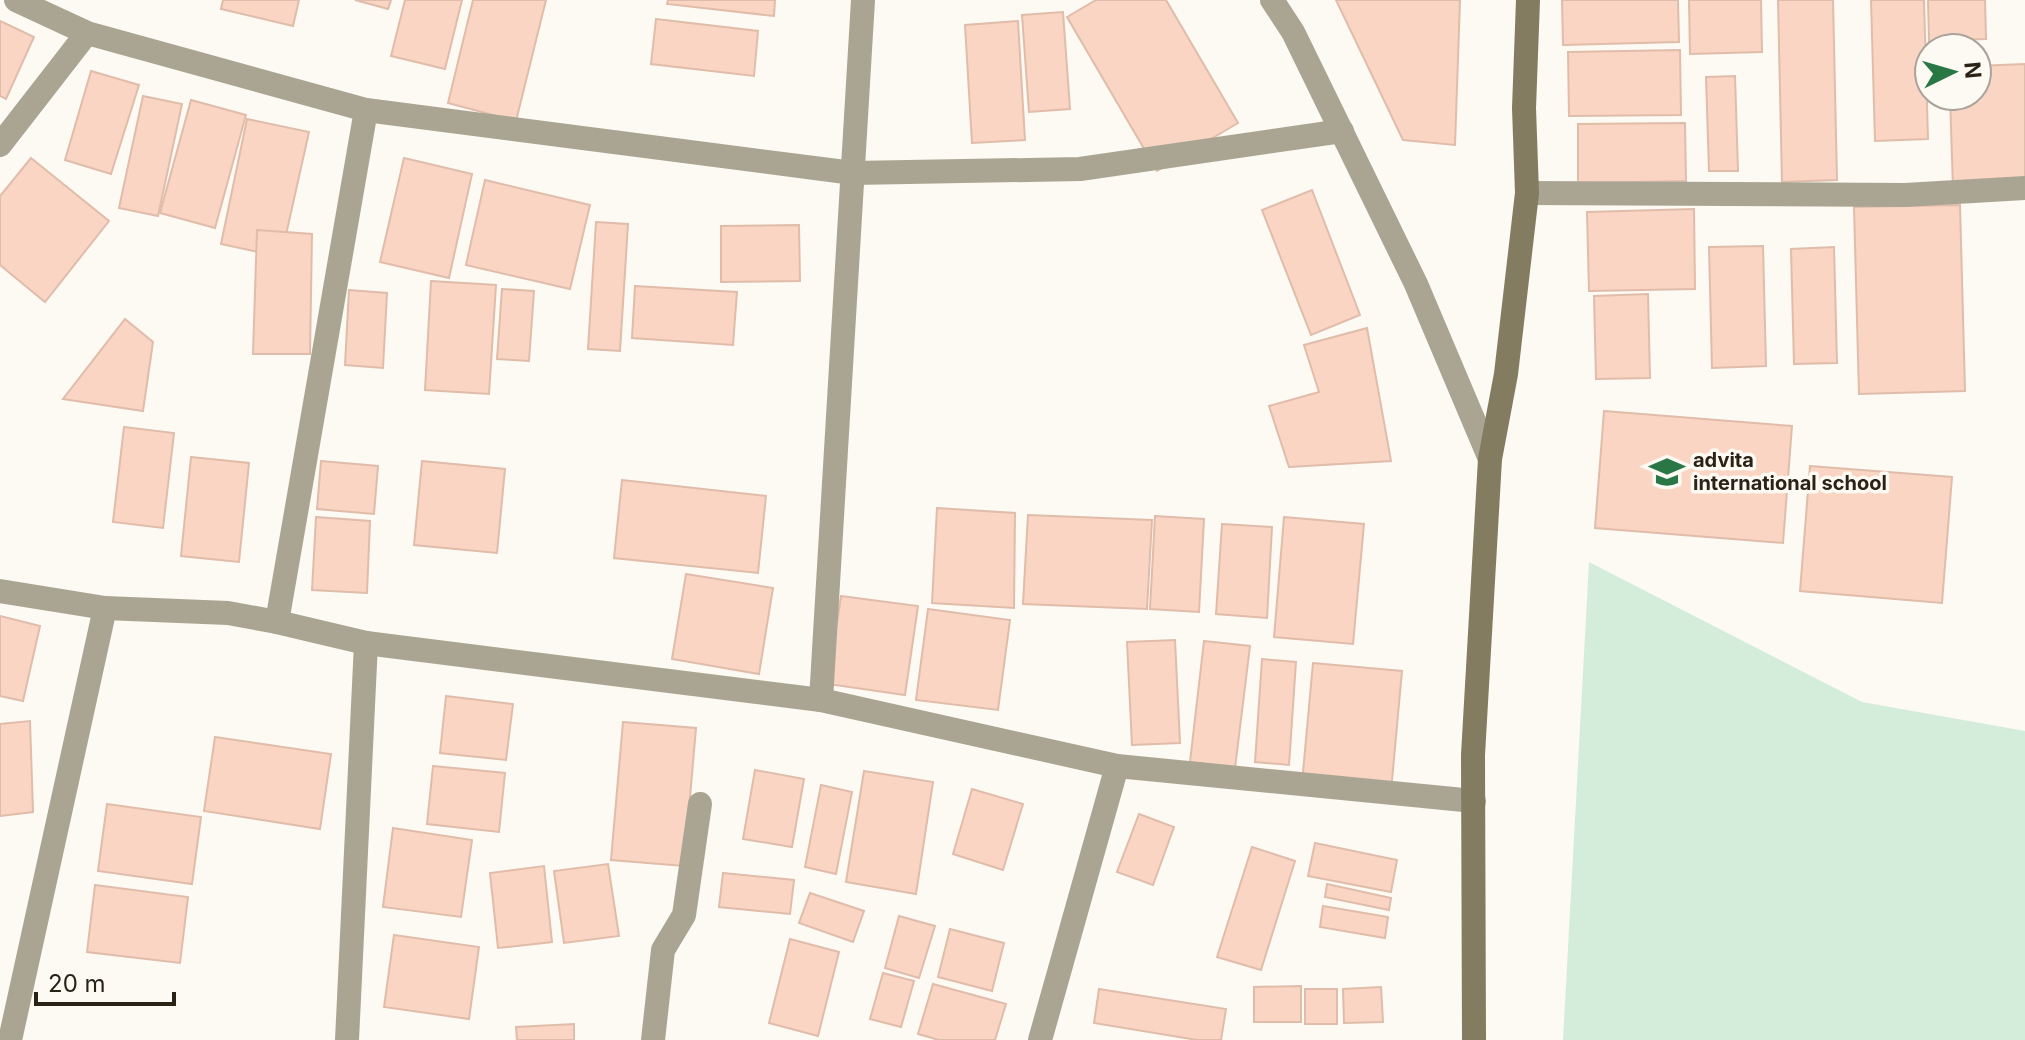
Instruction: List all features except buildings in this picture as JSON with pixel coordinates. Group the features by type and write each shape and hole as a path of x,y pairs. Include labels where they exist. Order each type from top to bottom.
{"street":[{"path":"16,0 87,33 366,110 853,173 1080,169 1342,131"},
{"path":"821,700 863,0"},
{"path":"1272,0 1293,32 1416,284 1490,459"},
{"path":"1474,1040 1473,755 1490,459 1506,374 1527,193 1524,108 1528,0"},
{"path":"0,145 87,33"},
{"path":"277,622 366,110"},
{"path":"1527,193 1905,195 2025,188"},
{"path":"0,591 105,608 228,613 366,643 821,700 1117,766 1474,801"},
{"path":"10,1040 105,608"},
{"path":"347,1040 366,643"},
{"path":"1040,1040 1117,766"},
{"path":"653,1040 663,950 684,915 700,804"}],"green space":[{"path":"1589,562 1862,702 2025,731 2025,1040 1563,1040"}],"place":[{"name":"advita international school","path":"1667,472"}]}
